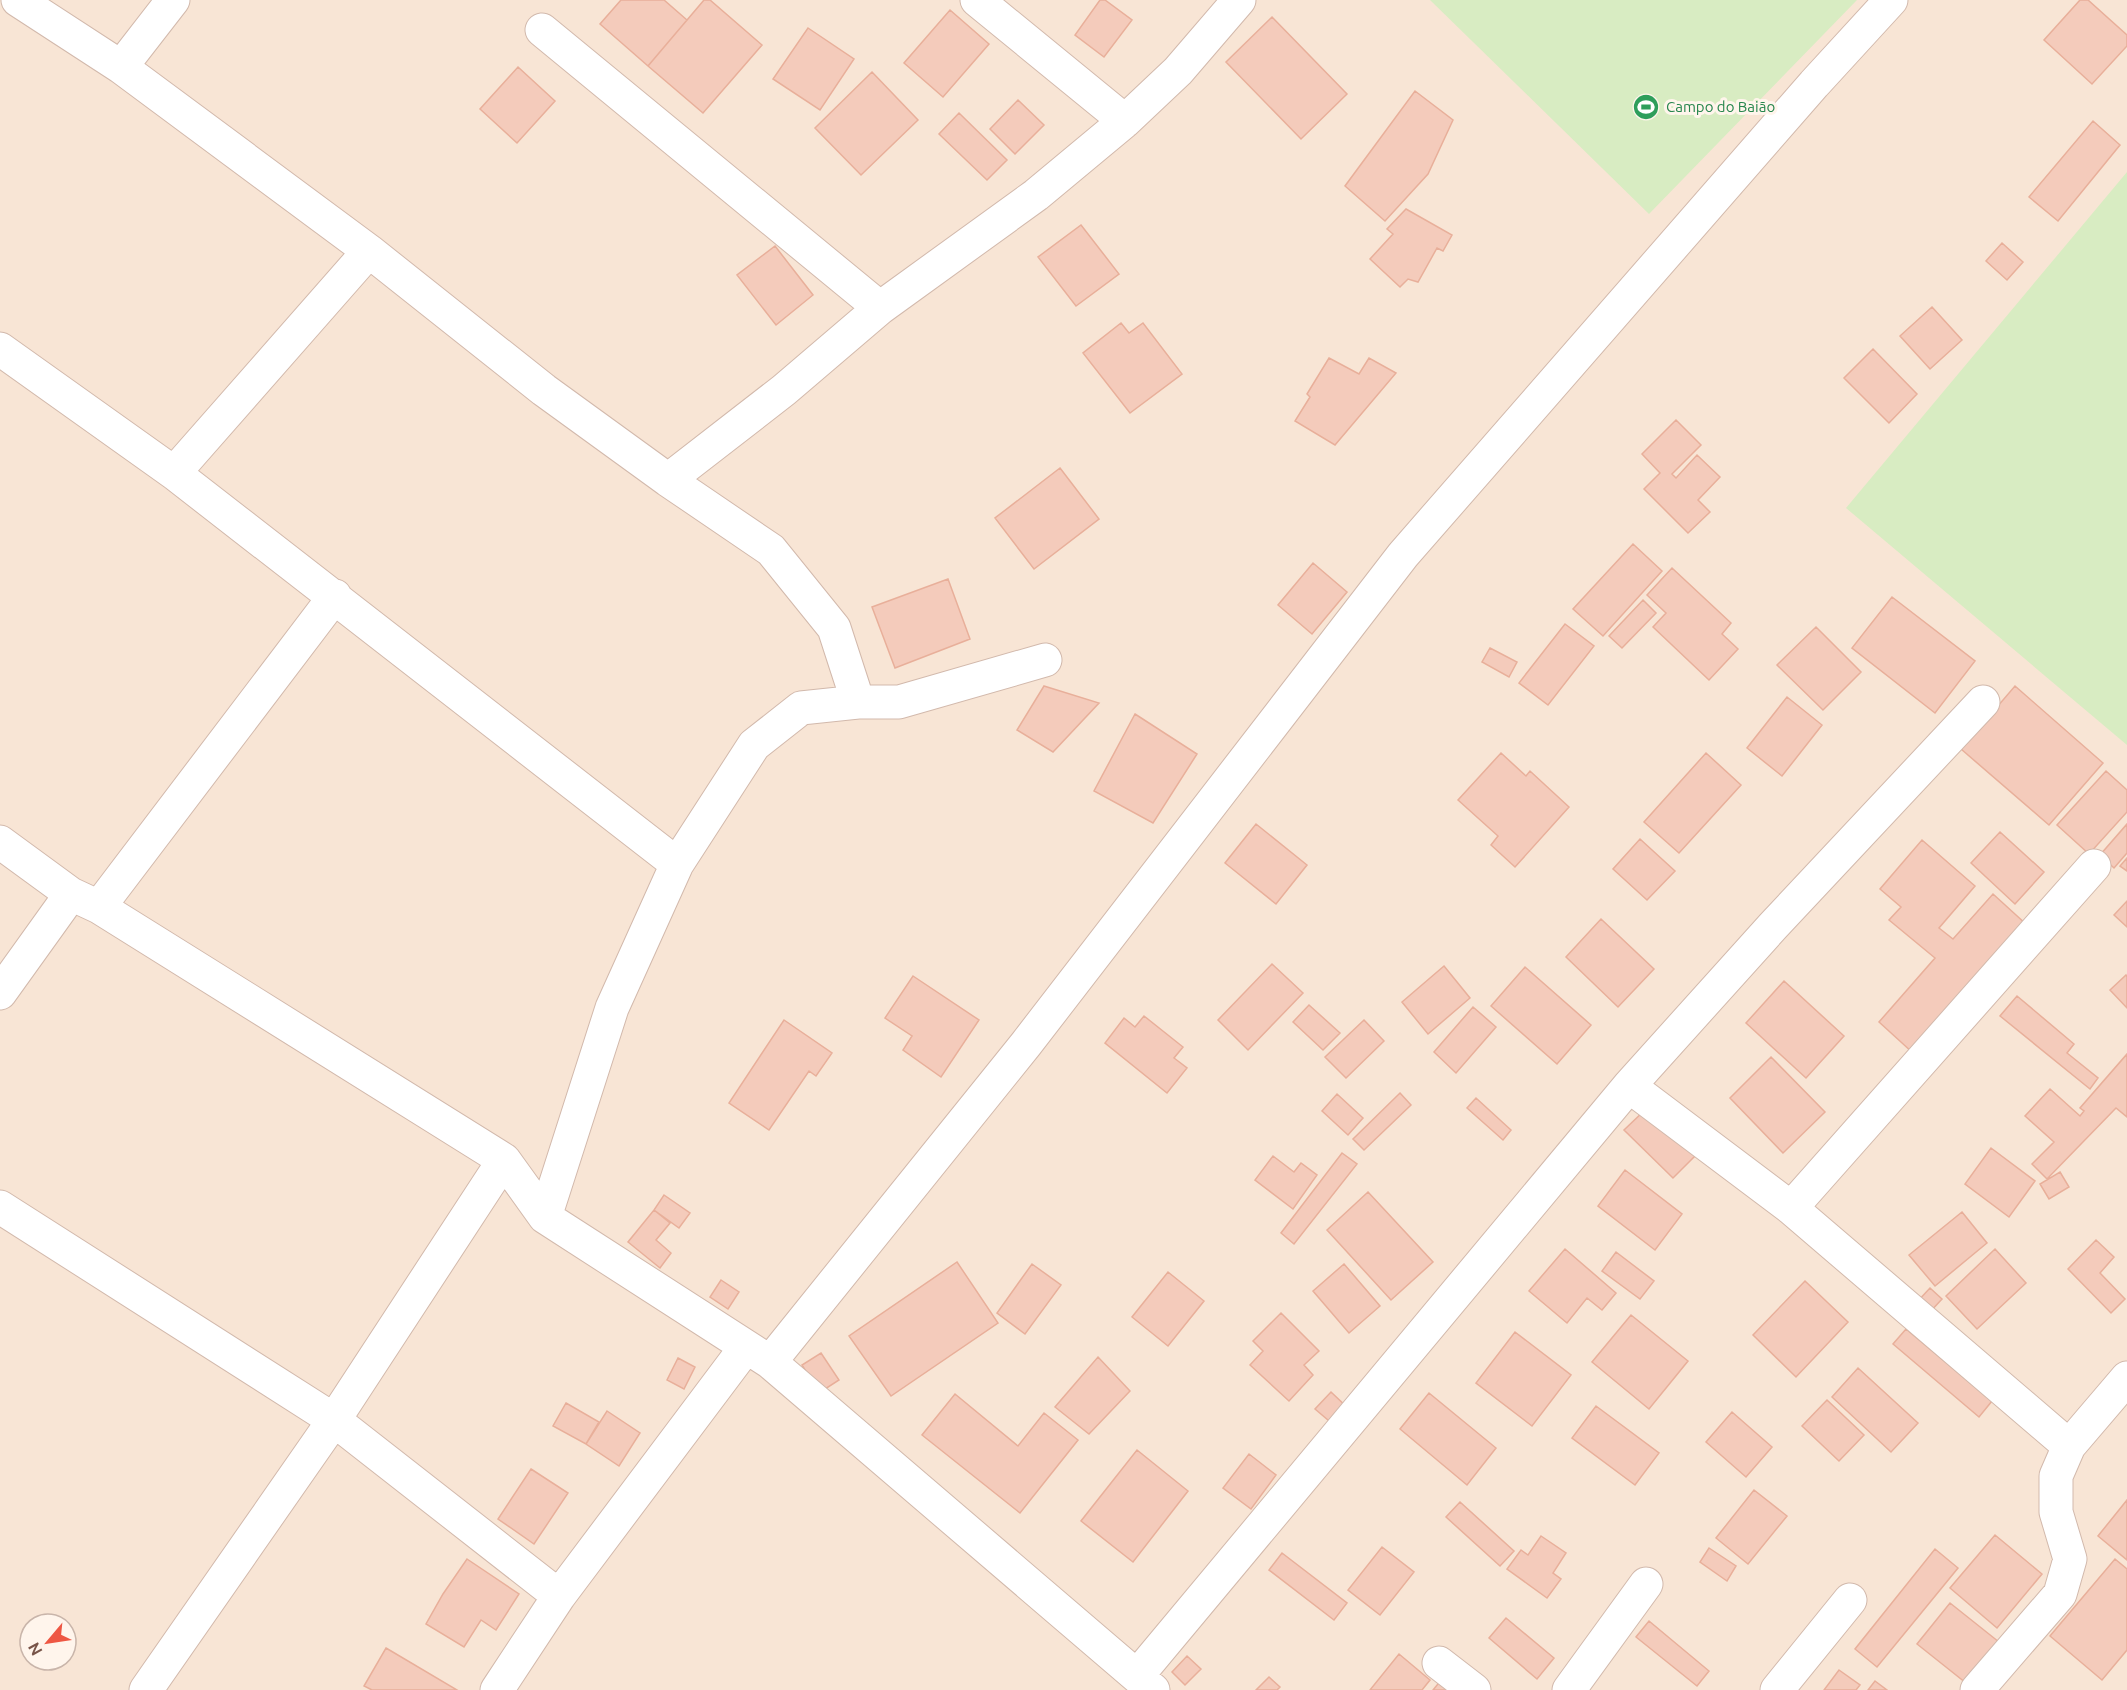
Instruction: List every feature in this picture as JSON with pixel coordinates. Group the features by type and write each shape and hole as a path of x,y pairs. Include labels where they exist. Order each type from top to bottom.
{"street":[{"path":"18,0 121,67 369,251 544,390 668,480 771,550 834,628 858,702"},
{"path":"121,67 173,0"},
{"path":"977,0 1125,121"},
{"path":"668,480 784,390 880,308 1036,195 1125,121 1178,71 1239,0"},
{"path":"497,1690 559,1596 758,1354 1026,1044 1403,555 1806,93 1891,0"},
{"path":"542,30 880,308"},
{"path":"174,473 369,251"},
{"path":"0,349 174,473 335,596 676,864"},
{"path":"0,993 85,900 335,596"},
{"path":"545,1217 612,1008 676,864 754,745 801,708 858,702 899,702 1045,660"},
{"path":"0,842 85,900 504,1160 545,1217 758,1354 1145,1683 1629,1086 1773,926 1983,702"},
{"path":"1791,1208 2094,866"},
{"path":"1629,1086 1791,1208 2069,1446"},
{"path":"146,1690 334,1420 504,1160"},
{"path":"0,1207 334,1420 559,1596"},
{"path":"1977,1690 2060,1594 2070,1559 2056,1512 2056,1476 2069,1446 2127,1378"},
{"path":"1569,1690 1646,1584"},
{"path":"1777,1690 1850,1600"},
{"path":"1439,1663 1474,1690"}],"shaded area":[{"path":"0,0 2127,0 2127,1690 0,1690"}],"green space":[{"name":"Campo do Baião","path":"1430,0 1857,0 1649,214"},
{"path":"2127,172 2127,745 1846,508"}],"building":[{"path":"621,0 664,0 687,20 648,66 600,24"},
{"path":"704,0 710,0 762,45 703,113 648,66"},
{"path":"1100,0 1105,0 1132,20 1104,57 1075,35"},
{"path":"2080,0 2088,0 2127,35 2127,46 2092,84 2044,40"},
{"path":"950,10 989,44 943,97 904,63"},
{"path":"1272,17 1347,94 1301,139 1226,62"},
{"path":"808,28 854,59 820,110 773,79"},
{"path":"518,67 555,101 517,143 480,109"},
{"path":"872,72 918,120 861,175 815,128"},
{"path":"1415,91 1453,120 1428,174 1385,221 1345,186"},
{"path":"1018,100 1044,125 1015,154 990,129"},
{"path":"959,113 1007,160 987,180 939,134"},
{"path":"2093,121 2120,145 2058,221 2029,197"},
{"path":"1406,209 1452,235 1443,251 1437,248 1418,282 1408,279 1400,287 1370,259 1393,234 1387,229"},
{"path":"1081,225 1119,274 1076,306 1038,257"},
{"path":"2002,243 2023,262 2007,280 1986,261"},
{"path":"775,246 813,295 776,325 737,275"},
{"path":"1932,307 1962,340 1930,369 1900,336"},
{"path":"1121,323 1129,333 1143,323 1182,374 1130,413 1083,353"},
{"path":"1873,349 1917,394 1889,423 1844,378"},
{"path":"1329,358 1359,374 1369,358 1396,373 1335,445 1295,421 1310,397 1307,394"},
{"path":"1676,420 1701,445 1672,474 1676,478 1697,455 1720,477 1698,500 1710,512 1688,533 1644,489 1660,473 1642,454"},
{"path":"1060,468 1099,519 1034,569 995,518"},
{"path":"1633,544 1662,571 1603,636 1573,609"},
{"path":"1313,563 1347,592 1312,634 1278,605"},
{"path":"1672,568 1731,623 1722,634 1738,649 1709,680 1653,627 1666,613 1647,595"},
{"path":"948,579 970,639 895,668 872,607"},
{"path":"1892,597 1975,661 1935,713 1852,648"},
{"path":"1643,600 1656,613 1622,648 1609,636"},
{"path":"1565,624 1594,646 1548,705 1519,683"},
{"path":"1816,627 1861,672 1823,710 1777,665"},
{"path":"1490,648 1517,662 1509,677 1482,662"},
{"path":"1044,686 1099,703 1053,752 1017,730"},
{"path":"2015,686 2103,763 2049,825 1961,749"},
{"path":"1787,697 1822,725 1782,776 1747,748"},
{"path":"1135,714 1197,754 1153,823 1094,791"},
{"path":"1501,753 1526,776 1530,771 1569,807 1515,867 1491,845 1498,836 1458,800"},
{"path":"1706,753 1741,785 1679,853 1644,822"},
{"path":"2106,771 2127,790 2127,812 2089,854 2057,825"},
{"path":"1256,824 1307,865 1276,904 1225,863"},
{"path":"2127,824 2127,853 2114,868 2100,855"},
{"path":"2000,832 2044,872 2015,904 1971,863"},
{"path":"1640,839 1675,871 1647,900 1613,869"},
{"path":"1922,840 1975,886 1939,928 1953,939 1993,894 2027,925 1913,1053 1879,1022 1935,958 1889,920 1901,907 1880,889"},
{"path":"2127,858 2127,871 2120,866"},
{"path":"2127,901 2127,927 2114,915"},
{"path":"1601,919 1654,969 1618,1007 1566,957"},
{"path":"1272,964 1303,993 1248,1050 1218,1020"},
{"path":"1444,966 1470,998 1428,1034 1402,1002"},
{"path":"1525,967 1591,1025 1557,1064 1491,1006"},
{"path":"2126,975 2127,977 2127,1008 2110,990"},
{"path":"913,976 979,1020 941,1077 903,1050 912,1036 885,1018"},
{"path":"1784,981 1844,1036 1806,1078 1746,1023"},
{"path":"2017,996 2074,1044 2067,1053 2098,1078 2090,1089 2000,1016"},
{"path":"1309,1005 1340,1033 1323,1050 1293,1022"},
{"path":"1473,1007 1496,1027 1456,1073 1434,1052"},
{"path":"1144,1016 1183,1047 1174,1058 1187,1068 1167,1093 1105,1043 1124,1018 1135,1027"},
{"path":"784,1020 832,1053 816,1076 809,1071 769,1130 729,1103"},
{"path":"1364,1020 1384,1041 1346,1078 1325,1057"},
{"path":"2127,1054 2127,1117 2116,1108 2047,1179 2032,1164 2054,1142 2025,1116 2050,1089 2080,1116 2084,1111 2080,1108"},
{"path":"1771,1057 1825,1112 1783,1153 1730,1098"},
{"path":"1400,1093 1411,1105 1364,1150 1353,1139"},
{"path":"1337,1094 1363,1118 1348,1135 1322,1111"},
{"path":"1476,1098 1511,1130 1503,1140 1467,1108"},
{"path":"1646,1109 1695,1156 1673,1178 1624,1130"},
{"path":"1991,1148 2035,1181 2009,1217 1965,1184"},
{"path":"1342,1153 1357,1164 1294,1244 1281,1233"},
{"path":"1273,1156 1294,1172 1301,1163 1317,1175 1293,1209 1255,1180"},
{"path":"1625,1170 1682,1214 1655,1250 1598,1206"},
{"path":"2060,1172 2069,1187 2049,1199 2040,1184"},
{"path":"1368,1192 1433,1262 1391,1300 1327,1230"},
{"path":"664,1195 690,1213 679,1228 654,1210"},
{"path":"654,1210 670,1223 656,1240 671,1253 660,1268 628,1242"},
{"path":"1962,1212 1987,1243 1935,1286 1909,1255"},
{"path":"2096,1240 2114,1257 2100,1273 2125,1299 2111,1313 2068,1269"},
{"path":"1565,1249 1616,1293 1602,1310 1587,1298 1567,1323 1529,1291"},
{"path":"1995,1249 2026,1283 1977,1329 1946,1296"},
{"path":"1616,1252 1654,1281 1640,1299 1602,1271"},
{"path":"957,1262 998,1323 891,1396 849,1336"},
{"path":"1032,1264 1061,1285 1025,1334 997,1313"},
{"path":"1344,1264 1380,1306 1349,1333 1313,1291"},
{"path":"1168,1272 1204,1301 1168,1346 1132,1317"},
{"path":"721,1280 739,1292 728,1309 710,1297"},
{"path":"1805,1281 1848,1322 1796,1377 1753,1335"},
{"path":"1930,1288 1942,1299 1929,1313 1917,1302"},
{"path":"1281,1313 1319,1351 1304,1365 1313,1375 1289,1401 1250,1365 1263,1351 1253,1341"},
{"path":"1631,1315 1688,1361 1649,1409 1592,1362"},
{"path":"1906,1329 1992,1401 1979,1417 1893,1344"},
{"path":"1515,1332 1571,1375 1532,1426 1476,1383"},
{"path":"821,1353 839,1380 819,1393 802,1365"},
{"path":"1098,1357 1130,1391 1089,1434 1055,1407"},
{"path":"678,1358 695,1367 684,1389 667,1380"},
{"path":"1858,1368 1918,1423 1891,1452 1832,1397"},
{"path":"1331,1392 1350,1410 1335,1426 1315,1409"},
{"path":"1429,1393 1496,1448 1467,1485 1400,1429"},
{"path":"955,1394 1018,1446 1044,1413 1078,1440 1020,1513 922,1435"},
{"path":"1827,1400 1864,1435 1839,1461 1802,1426"},
{"path":"566,1403 599,1422 586,1444 553,1426"},
{"path":"1596,1406 1659,1453 1635,1485 1572,1438"},
{"path":"607,1411 640,1433 619,1466 586,1444"},
{"path":"1732,1412 1772,1447 1746,1477 1706,1442"},
{"path":"1137,1450 1188,1491 1133,1562 1081,1521"},
{"path":"1249,1454 1276,1475 1251,1509 1223,1488"},
{"path":"531,1469 568,1493 534,1544 498,1519"},
{"path":"1754,1490 1787,1516 1748,1564 1716,1538"},
{"path":"2127,1500 2127,1560 2098,1536"},
{"path":"1460,1502 1514,1551 1500,1566 1446,1517"},
{"path":"1995,1535 2042,1574 1997,1628 1950,1588"},
{"path":"1541,1536 1566,1553 1553,1573 1561,1579 1547,1598 1507,1569 1521,1550 1528,1555"},
{"path":"1382,1547 1414,1572 1380,1615 1348,1590"},
{"path":"1709,1548 1736,1566 1727,1581 1700,1562"},
{"path":"1935,1549 1958,1568 1877,1667 1855,1649"},
{"path":"1282,1553 1347,1603 1334,1620 1269,1570"},
{"path":"467,1559 519,1594 496,1630 481,1620 464,1647 426,1624"},
{"path":"2115,1559 2127,1569 2127,1650 2102,1680 2050,1636"},
{"path":"1950,1603 1999,1642 1966,1683 1917,1644"},
{"path":"1506,1618 1554,1658 1537,1679 1489,1638"},
{"path":"1649,1621 1709,1671 1697,1686 1636,1637"},
{"path":"386,1648 457,1690 372,1690 364,1686"},
{"path":"1399,1654 1430,1680 1422,1690 1370,1690"},
{"path":"1187,1656 1201,1669 1185,1685 1172,1672"},
{"path":"1839,1670 1860,1685 1856,1690 1824,1690"},
{"path":"1269,1677 1280,1687 1277,1690 1256,1690"},
{"path":"1442,1679 1455,1690 1433,1690"},
{"path":"1875,1681 1887,1690 1868,1690"}],"place":[{"name":"Campo do Baião","path":"1646,107"}]}
